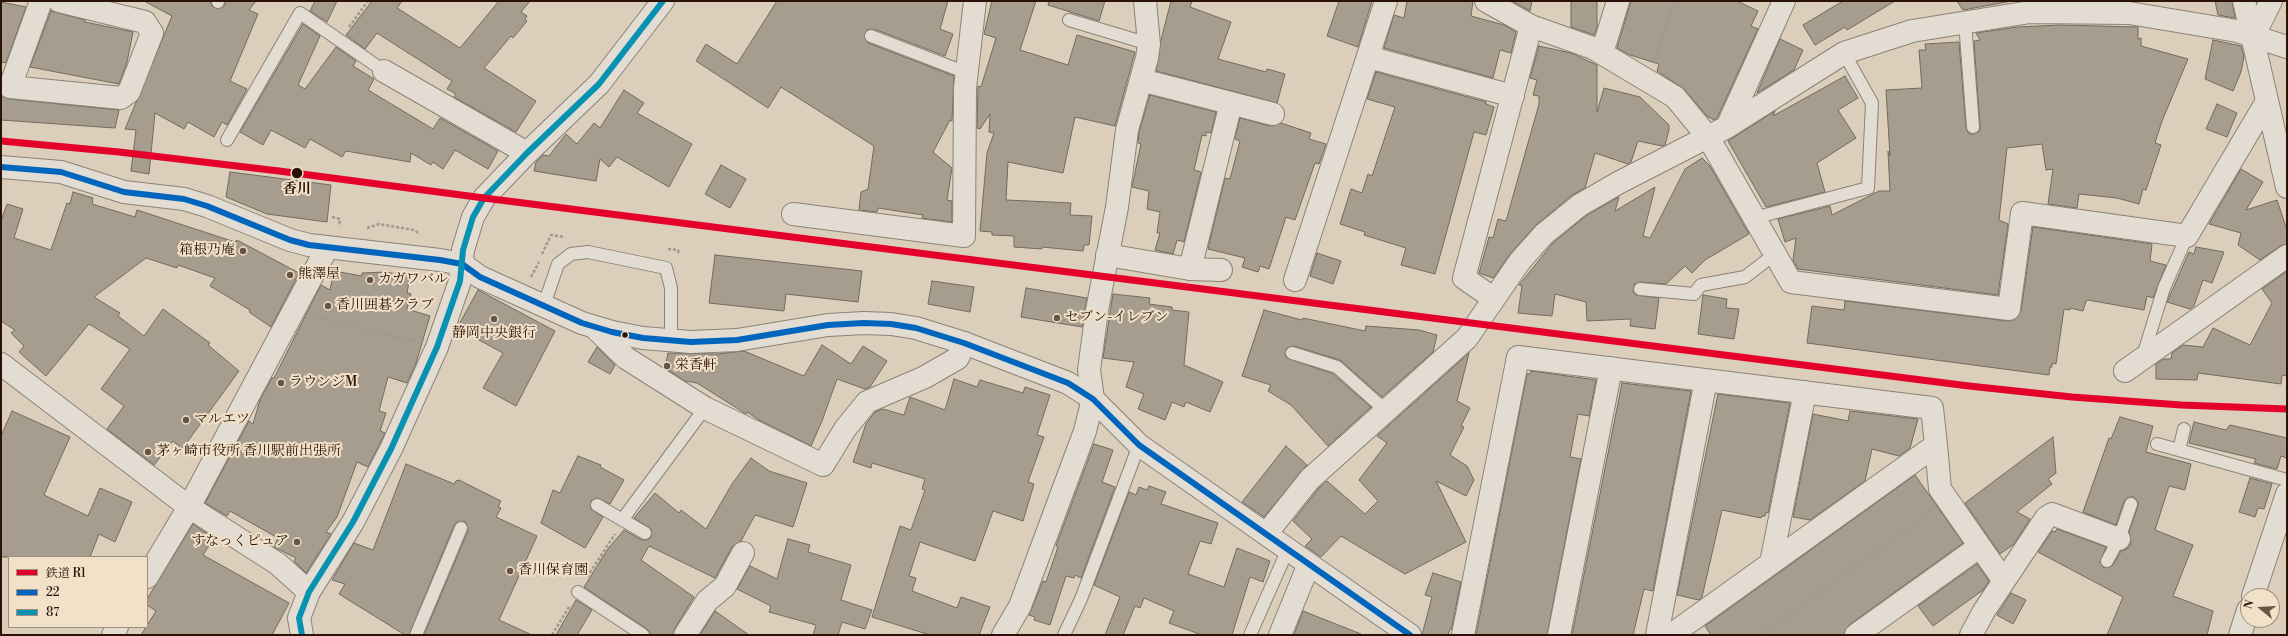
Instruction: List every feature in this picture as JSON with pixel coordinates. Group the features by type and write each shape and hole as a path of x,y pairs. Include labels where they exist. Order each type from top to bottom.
{"street":[{"path":"42,1 10,87 121,98 129,92 152,33 145,22 59,1"},
{"path":"302,635 300,618 309,592 353,522 391,449 437,347 460,281 463,250 469,230 484,198 527,153 599,84 663,1"},
{"path":"793,214 964,236 967,73 975,1"},
{"path":"1003,635 1020,606 1085,431 1093,399 1088,370 1107,255 1117,207 1127,130 1149,44 1145,1"},
{"path":"1295,280 1386,1"},
{"path":"1486,1 1531,26 1602,53 1675,96 1708,137 1791,282 2009,309 2022,213 2187,236 2267,101"},
{"path":"1602,53 1618,1"},
{"path":"1727,127 1784,1"},
{"path":"2244,1 2287,187"},
{"path":"2253,37 2272,1"},
{"path":"1266,534 1310,479 1385,410 1467,338 1520,260 1544,234 1580,205 1618,183 1727,127 1844,53 1912,31 2072,6 2130,13 2237,31 2287,47"},
{"path":"1494,298 1464,278 1531,26"},
{"path":"1368,57 1513,96"},
{"path":"384,71 527,153"},
{"path":"1141,80 1273,114"},
{"path":"1190,269 1231,103"},
{"path":"1,168 61,172 124,192 184,199 207,206 290,240 327,248 440,260 462,264 480,277 594,327 643,338 671,340 737,340 828,325 864,323 891,324 916,328 964,343 1068,383 1093,399 1139,445 1410,635"},
{"path":"148,575 189,507 327,248"},
{"path":"1107,255 1190,269 1221,270"},
{"path":"2125,371 2287,256"},
{"path":"594,327 626,358 705,408 823,465 845,429 867,402 925,377 958,358 964,343"},
{"path":"1463,635 1518,357 1932,408 1940,489 2004,581"},
{"path":"1,364 189,507 278,564 309,592"},
{"path":"1559,635 1612,368"},
{"path":"1657,635 1706,380"},
{"path":"1771,563 1805,392"},
{"path":"1671,635 1936,445"},
{"path":"2255,588 2287,494"},
{"path":"1971,635 1984,610 2046,518 2052,514 2119,539"},
{"path":"1856,635 1979,547"},
{"path":"684,635 707,601 725,586 743,553"},
{"path":"1280,635 1309,564"}],"lane":[{"path":"226,140 300,13 384,71"},
{"path":"1069,20 1149,44"},
{"path":"1965,22 1973,127"},
{"path":"871,36 967,73"},
{"path":"1754,218 1868,188 1872,103 1844,53"},
{"path":"2143,357 2164,288 2187,236"},
{"path":"544,305 558,264 571,254 588,252 666,268 671,288 671,340"},
{"path":"1640,289 1694,294 1701,285 1745,277 1775,254"},
{"path":"1292,353 1337,367 1385,410"},
{"path":"622,520 705,408"},
{"path":"2178,450 2184,429"},
{"path":"2157,444 2287,480"},
{"path":"1064,635 1081,598 1139,445"},
{"path":"2107,561 2119,539 2131,504"},
{"path":"597,505 645,533"},
{"path":"416,635 461,528"},
{"path":"1250,635 1288,549"},
{"path":"578,592 643,635"}],"path":[{"path":"339,40 368,1"},
{"path":"1648,81 1675,1"},
{"path":"530,280 551,235 567,237"},
{"path":"662,248 678,250 679,258"},
{"path":"293,312 437,347"},
{"path":"1760,635 1948,501"}],"building":[{"path":"144,1 210,1 212,6 218,9 224,6 226,1 256,1 249,10 258,14 230,81 247,89 227,125 222,122 214,137 188,122 184,129 155,113 149,174 131,171 136,130 125,129 172,16"},
{"path":"315,1 337,1 327,22 310,11"},
{"path":"372,1 402,1 397,8 460,48 499,1 530,1 521,12 527,16 525,19 527,21 513,38 511,36 484,68 536,101 516,132 454,97 456,94 447,89 452,81 377,33 365,49 346,35"},
{"path":"777,1 948,1 940,29 953,34 945,56 874,29 867,30 864,37 868,43 954,76 952,121 950,120 933,152 952,168 947,200 952,201 952,222 922,218 923,215 878,208 877,212 859,210 861,192 868,189 874,146 781,87 768,108 696,61 706,44 737,64"},
{"path":"992,1 1036,1 1020,50 1068,65 1077,35 1135,52 1115,126 1075,117 1063,173 1008,162 1006,200 1071,203 1070,215 1092,216 1089,245 1084,245 1083,251 1042,247 1042,249 1014,247 1014,236 992,235 992,232 980,231 987,153 994,133 989,132 990,114 980,129 977,128 978,86 981,87 996,38 984,34"},
{"path":"1049,1 1105,1 1099,21 1048,5"},
{"path":"1171,1 1192,1 1190,7 1231,22 1218,59 1266,72 1267,69 1285,74 1277,103 1156,71 1161,40"},
{"path":"1339,1 1372,1 1358,47 1327,36"},
{"path":"1407,1 1473,1 1471,16 1504,25 1516,32 1511,53 1500,50 1493,78 1384,48 1394,15 1404,18"},
{"path":"1512,1 1532,1 1530,11"},
{"path":"1571,1 1597,1 1597,28 1594,35 1571,27"},
{"path":"1631,1 1737,1 1758,11 1751,26 1758,29 1717,118 1714,120 1707,116 1684,89 1657,71 1659,64 1630,55 1617,48"},
{"path":"1843,1 1895,1 1847,30 1845,27 1815,45 1803,25"},
{"path":"1957,1 2012,1 1963,10"},
{"path":"2215,1 2232,1 2235,18 2218,15"},
{"path":"1,2 26,7 6,63 1,62"},
{"path":"51,11 85,20 85,22 133,32 127,62 119,84 30,67"},
{"path":"303,24 320,36 298,85 305,89 336,47 356,61 353,66 374,79 368,90 433,129 440,118 498,151 488,169 455,150 443,169 433,162 431,165 411,153 410,162 346,151 342,157 310,139 305,148 271,130 263,145 240,132"},
{"path":"2060,25 2138,27 2138,39 2141,38 2141,46 2188,59 2162,121 2155,143 2161,145 2146,190 2143,189 2139,204 2117,198 2079,194 2077,208 2048,204 2053,169 2046,170 2042,144 2007,148 1999,220 2008,224 1998,295 1798,269 1793,260 1796,238 1785,242 1778,219 1830,206 1832,215 1879,191 1890,191 1888,151 1890,156 1886,90 1922,88 1919,50 1926,50 1925,44 1959,42 1966,128 1969,134 1974,134 1980,131 1974,41 1980,40 1976,33 2018,27"},
{"path":"1780,39 1803,50 1794,70 1757,93"},
{"path":"2213,40 2241,46 2244,56 2241,72 2233,91 2205,79"},
{"path":"1539,46 1571,53 1597,65 1597,112 1604,88 1640,97 1669,125 1669,130 1665,145 1662,146 1638,141 1631,162 1628,164 1595,153 1585,188 1572,195 1535,226 1511,253 1493,278 1479,273 1489,237 1493,238 1498,219 1506,221 1539,104 1539,96 1533,95 1537,80 1530,78"},
{"path":"1376,72 1486,102 1486,104 1494,107 1486,135 1474,132 1435,274 1401,265 1406,248 1364,235 1365,232 1340,224 1351,189 1362,193 1368,174 1372,176 1395,107 1367,99"},
{"path":"1845,76 1858,98 1838,110 1856,138 1817,163 1825,192 1766,207 1728,141 1775,111 1773,116"},
{"path":"624,90 644,103 637,113 692,144 669,187 617,157 609,167 600,159 596,181 534,171 536,162 543,155 549,156 566,134 577,144 594,123 600,128"},
{"path":"1,95 9,99 119,110 115,128 1,120"},
{"path":"1150,95 1216,112 1211,133 1206,132 1206,136 1202,135 1194,170 1201,172 1184,242 1177,240 1173,254 1155,250 1160,233 1157,233 1160,212 1147,209 1149,191 1132,187 1141,144 1138,143 1139,132"},
{"path":"2217,104 2237,113 2227,137 2206,129"},
{"path":"1240,118 1270,126 1281,123 1311,133 1309,139 1326,144 1319,164 1315,163 1295,220 1286,217 1269,269 1260,266 1258,272 1242,267 1245,258 1208,249 1225,178 1230,179 1240,141 1235,139"},
{"path":"1702,158 1710,166 1749,234 1705,260 1692,273 1685,266 1666,284 1641,282 1634,284 1633,292 1636,295 1659,298 1655,329 1630,326 1631,319 1587,321 1586,302 1555,294 1552,316 1518,313 1522,286 1519,285 1553,243 1587,215 1619,197 1615,211 1655,187 1643,236 1650,238 1685,169"},
{"path":"721,165 746,179 730,208 705,194"},
{"path":"2241,169 2263,182 2246,210 2277,200 2287,230 2287,244 2280,246 2260,260 2238,245 2241,233 2209,224"},
{"path":"230,172 331,185 327,222 267,214 226,197"},
{"path":"73,192 93,198 92,204 135,217 137,210 235,242 237,240 299,273 271,327 249,312 250,310 210,286 215,278 178,265 177,268 146,258 94,297 120,313 118,316 144,336 163,309 210,343 208,345 239,371 182,449 173,441 154,465 107,429 124,406 101,389 130,349 89,324 46,376 19,352 24,346 11,333 15,330 1,321 1,221 7,204 23,209 14,238 51,250 67,203 70,204"},
{"path":"2033,227 2152,244 2150,261 2166,265 2153,298 2147,296 2144,310 2088,300 2086,301 2083,311 2070,308 2070,310 2064,309 2056,364 2052,363 2049,375 1807,343 1812,306 1844,310 1845,301 2007,321 2014,320 2021,311"},
{"path":"2196,247 2224,252 2212,283 2203,280 2194,306 2190,309 2167,302 2189,252 2194,254"},
{"path":"1317,253 1341,261 1333,284 1310,276"},
{"path":"715,255 862,271 858,302 786,294 784,311 709,303"},
{"path":"334,271 362,276 362,273 385,272 410,276 407,293 411,294 407,309 430,316 416,363 407,383 388,377 379,411 386,413 380,431 385,433 368,467 357,462 337,517 326,532 331,534 306,573 294,561 296,558 274,547 278,538 230,511 227,516 205,503 249,421 253,424 260,400 272,378 274,378 321,285 330,290"},
{"path":"2287,271 2287,376 2282,375 2281,384 2198,373 2197,380 2156,379 2156,364 2164,359 2171,359 2172,353 2183,345 2203,347 2213,328 2250,345 2272,303 2262,289"},
{"path":"932,281 974,287 970,312 928,304"},
{"path":"1026,288 1087,298 1082,327 1021,317"},
{"path":"478,290 555,331 516,406 483,388 503,353 457,328"},
{"path":"1113,294 1150,298 1149,304 1172,307 1172,310 1189,312 1184,365 1223,382 1210,412 1186,402 1184,407 1172,402 1165,420 1138,409 1144,394 1126,387 1134,362 1103,358"},
{"path":"1703,295 1727,299 1726,308 1739,309 1734,339 1698,334"},
{"path":"1264,310 1302,320 1303,318 1365,331 1366,326 1419,330 1437,335 1433,352 1382,397 1340,360 1294,346 1287,348 1285,354 1287,358 1333,374 1371,407 1328,446 1291,405 1268,391 1271,385 1242,376"},
{"path":"822,345 851,364 863,346 887,361 870,387 865,389 837,379 822,421 811,446 759,420 747,412 746,414 697,383 685,381 665,368 668,353 718,354 744,351 804,376"},
{"path":"597,347 615,365 610,374 588,362"},
{"path":"1469,353 1457,401 1470,408 1461,426 1464,427 1450,455 1467,466 1474,480 1466,496 1436,481 1466,542 1405,574 1341,536 1321,557 1305,546 1312,539 1293,521 1319,488 1327,481 1365,514 1378,501 1359,480 1387,443 1377,436"},
{"path":"1531,371 1596,380 1589,416 1578,414 1570,457 1581,459 1547,635 1476,635 1527,374 1530,374"},
{"path":"954,379 977,387 980,380 1023,393 1025,387 1050,395 1037,435 1044,437 1028,482 1034,484 1023,521 993,511 975,561 920,542 909,576 916,578 912,591 957,608 961,597 990,607 979,635 930,635 872,617 900,526 911,530 925,490 922,489 925,479 872,463 871,468 853,462 866,424 875,412 883,409 904,415 910,397 945,410"},
{"path":"1622,383 1691,391 1653,591 1644,589 1633,635 1572,635"},
{"path":"1718,394 1790,403 1768,513 1766,512 1765,516 1762,516 1761,518 1722,510 1702,597 1699,600 1677,595"},
{"path":"12,411 70,437 44,495 88,516 100,488 132,502 115,542 99,534 90,556 1,557 1,436"},
{"path":"1850,411 1918,419 1910,448 1899,456 1872,449 1865,481 1810,520 1793,517 1813,414 1848,421"},
{"path":"2120,417 2153,426 2146,452 2191,464 2185,490 2169,486 2155,530 2193,545 2173,596 2213,611 2207,635 2107,635 2123,597 2038,552 2052,531 2055,532 2057,529 2106,547 2100,562 2103,567 2108,568 2113,565 2121,551 2127,549 2131,544 2129,532 2138,506 2138,502 2134,497 2129,497 2124,501 2116,525 2083,512 2109,438 2111,439"},
{"path":"2194,422 2226,430 2230,425 2287,438 2287,458 2281,456 2277,469 2254,463 2256,459 2189,443"},
{"path":"2053,437 2056,473 2048,479 2052,484 2017,512 2030,519 2014,544 2000,554 1965,503"},
{"path":"1094,444 1113,450 1102,482 1115,487 1081,578 1075,575 1074,578 1066,576 1050,625 1034,620 1035,617 1029,615 1043,581 1046,582 1058,547 1056,546"},
{"path":"1286,446 1307,465 1264,517 1242,502"},
{"path":"578,456 601,465 600,467 624,480 610,504 597,498 591,501 591,509 603,517 585,548 541,523 553,490 560,493"},
{"path":"751,458 769,471 807,483 793,527 755,515 741,541 732,547 715,578 649,546 641,560 694,597 675,628 673,635 652,635 647,629 584,587 607,550 624,530 642,540 648,540 651,537 651,529 634,518 655,493 679,513 681,510 706,529 732,484"},
{"path":"406,464 454,484 459,480 501,501 498,507 501,508 496,517 537,536 499,620 532,635 424,635 468,531 467,524 464,521 457,522 454,525 409,635 405,635 339,594 345,584 332,580 354,543 373,550"},
{"path":"1915,475 1963,543 1849,625 1844,635 1711,635 1705,626"},
{"path":"2250,478 2272,484 2264,509 2258,508 2255,517 2239,512"},
{"path":"1149,486 1166,492 1161,504 1218,523 1211,544 1200,541 1188,574 1224,587 1237,548 1270,561 1263,582 1250,577 1232,635 1202,635 1169,623 1174,611 1144,598 1140,608 1135,606 1123,635 1105,635 1120,597 1094,585 1129,492 1136,495 1139,487 1147,490"},
{"path":"193,524 214,538 203,555 289,603 272,635 141,635 145,628 148,628 148,624 156,611 148,606 148,597"},
{"path":"788,539 810,545 808,552 851,565 841,600 872,610 865,629 842,622 838,635 813,635 816,625 769,612 771,606 737,589 750,566 777,579"},
{"path":"1977,564 1989,581 1983,590 1933,626 1918,606"},
{"path":"1433,573 1461,582 1451,630 1450,629 1448,635 1422,635 1432,597 1425,595"},
{"path":"2011,593 2026,600 2013,624 1997,615"},
{"path":"576,600 592,610 577,635 556,635"},
{"path":"715,611 749,635 700,635"},
{"path":"1303,611 1361,634 1361,635 1294,635"}],"rail line":[{"name":"R1","path":"1,141 119,152 279,171 1969,386 2072,397 2181,405 2287,409"}],"transit line":[{"name":"87","path":"302,635 299,618 309,592 353,522 391,449 437,347 460,281 463,250 473,217 484,198 527,153 599,84 663,1"},
{"name":"22","path":"1,167 61,172 124,192 184,199 207,206 290,240 309,245 440,260 462,264 480,277 582,323 612,332 643,338 691,342 737,340 828,325 864,323 891,324 916,328 964,343 1068,383 1093,399 1139,445 1410,635"}],"place":[{"name":"香川","path":"297,173"},
{"name":"箱根乃庵","path":"243,251"},
{"name":"熊澤屋","path":"290,275"},
{"name":"カガワバル","path":"370,280"},
{"name":"香川囲碁クラブ","path":"328,306"},
{"name":"セブン-イレブン","path":"1057,318"},
{"name":"静岡中央銀行","path":"494,319"},
{"name":"栄香軒","path":"667,366"},
{"name":"ラウンジM","path":"281,383"},
{"name":"マルエツ","path":"186,420"},
{"name":"茅ヶ崎市役所 香川駅前出張所","path":"148,452"},
{"name":"すなっくピュア","path":"297,542"},
{"name":"香川保育園","path":"510,571"}]}
